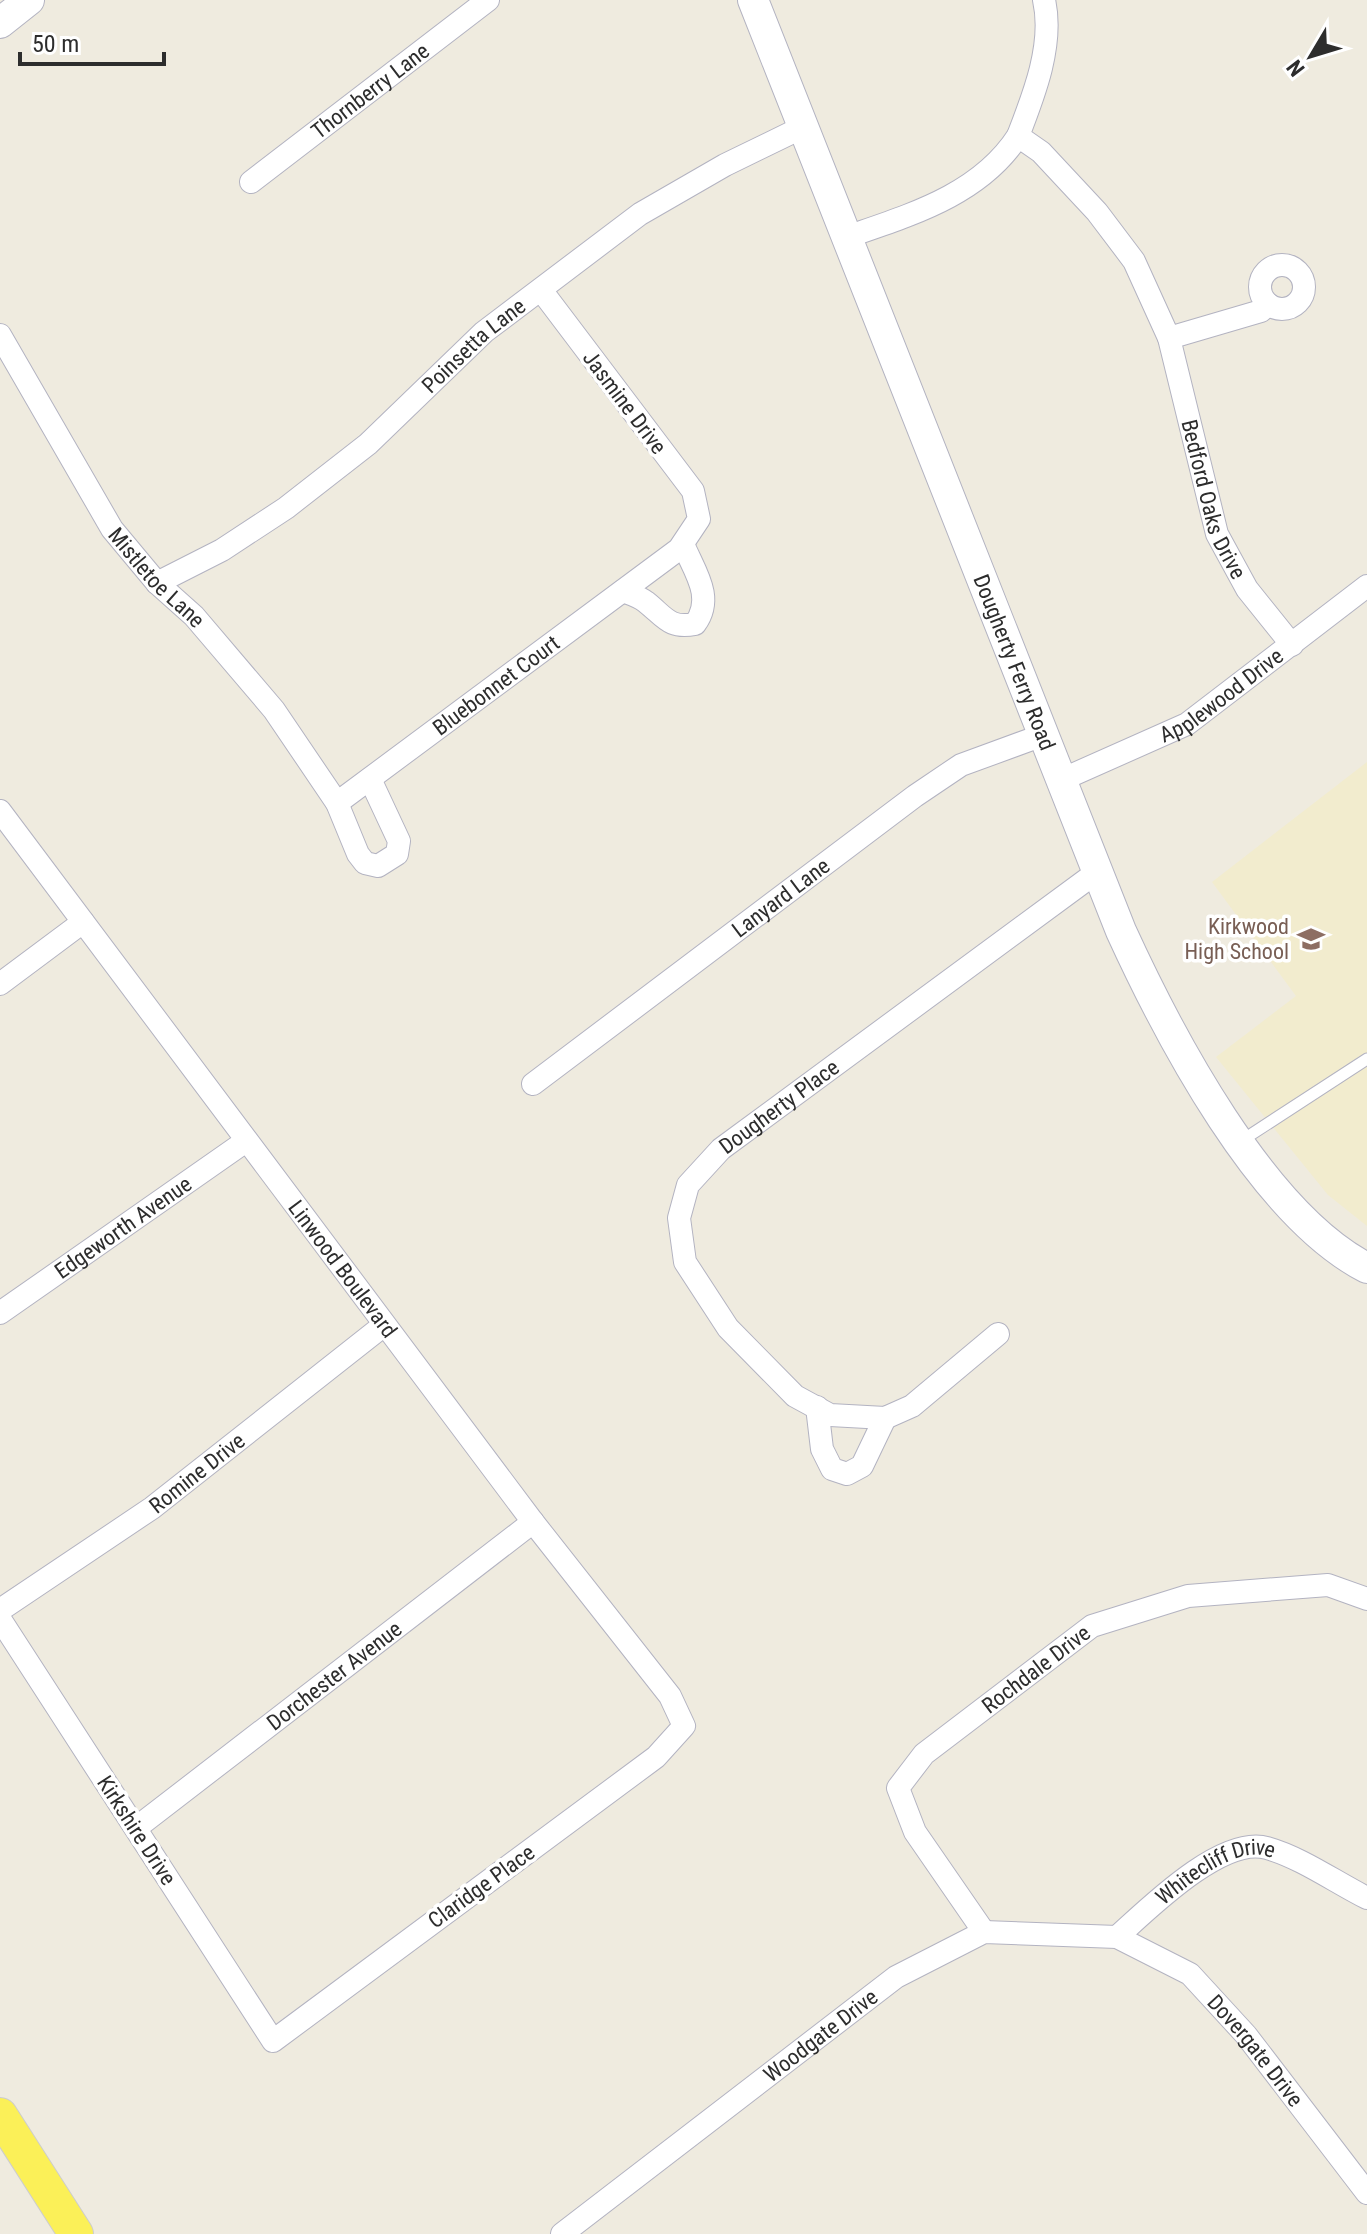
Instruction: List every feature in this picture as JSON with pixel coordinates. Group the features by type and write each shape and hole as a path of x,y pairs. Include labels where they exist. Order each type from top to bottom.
{"main road":[{"path":"0,23 29,0"},
{"name":"Dougherty Ferry Road","path":"753,0 1097,872 1162,1019 1189,1068 1273,1186 1332,1245 1367,1268"},
{"path":"0,2115 76,2234"}],"street":[{"name":"Thornberry Lane","path":"251,182 488,0"},
{"path":"847,237 968,188 994,168 1018,136 1030,105 1049,26 1048,1"},
{"name":"Poinsetta Lane","path":"157,583 222,550 286,508 368,444 484,332 640,214 725,165 803,127"},
{"name":"Bedford Oaks Drive","path":"1018,136 1041,152 1117,236 1148,287 1169,338 1217,534 1247,589 1292,645"},
{"name":"Jasmine Drive","path":"541,290 693,491 699,519"},
{"path":"1169,338 1261,311 1268,304"},
{"name":"Mistletoe Lane","path":"0,335 112,529 157,583 194,616 274,710 337,803"},
{"name":"Bluebonnet Court","path":"337,803 683,544 699,519"},
{"path":"623,591 645,601 663,620 678,627 695,624 704,612 705,593 683,544"},
{"name":"Applewood Drive","path":"1061,780 1187,724 1367,586"},
{"name":"Lanyard Lane","path":"533,1084 915,796 961,765 1043,735"},
{"path":"337,803 350,838 365,863 378,866 389,862 397,854 399,841 370,779"},
{"name":"Linwood Boulevard","path":"0,811 533,1522 670,1696 684,1726"},
{"name":"Dougherty Place","path":"885,1418 830,1415 795,1396 728,1328 685,1262 679,1218 688,1185 721,1149 1097,872"},
{"path":"0,984 83,922"},
{"name":"Edgeworth Avenue","path":"0,1313 246,1141"},
{"name":"Romine Drive","path":"0,1610 152,1508 384,1325"},
{"path":"817,1407 826,1459 832,1469 847,1474 862,1466 885,1418 912,1406 998,1334"},
{"name":"Dorchester Avenue","path":"136,1828 533,1522"},
{"name":"Rochdale Drive","path":"984,1932 915,1832 898,1788 924,1754 1092,1626 1188,1596 1328,1585 1367,1599"},
{"name":"Kirkshire Drive","path":"0,1619 273,2041"},
{"name":"Claridge Place","path":"273,2041 656,1757 684,1726"},
{"name":"Whitecliff Drive","path":"1117,1937 1176,1885 1224,1853 1264,1847 1367,1898"},
{"name":"Woodgate Drive","path":"562,2234 896,1977 984,1932 1117,1937"},
{"name":"Dovergate Drive","path":"1117,1937 1190,1974 1246,2035 1367,2193"}],"lane":[{"path":"1241,1141 1367,1059"}],"shaded area":[{"name":"Kirkwood High School","path":"1367,762 1367,1226 1328,1195 1216,1057 1296,996 1212,882"}],"place":[{"name":"Kirkwood High School","path":"1311,939"}]}
